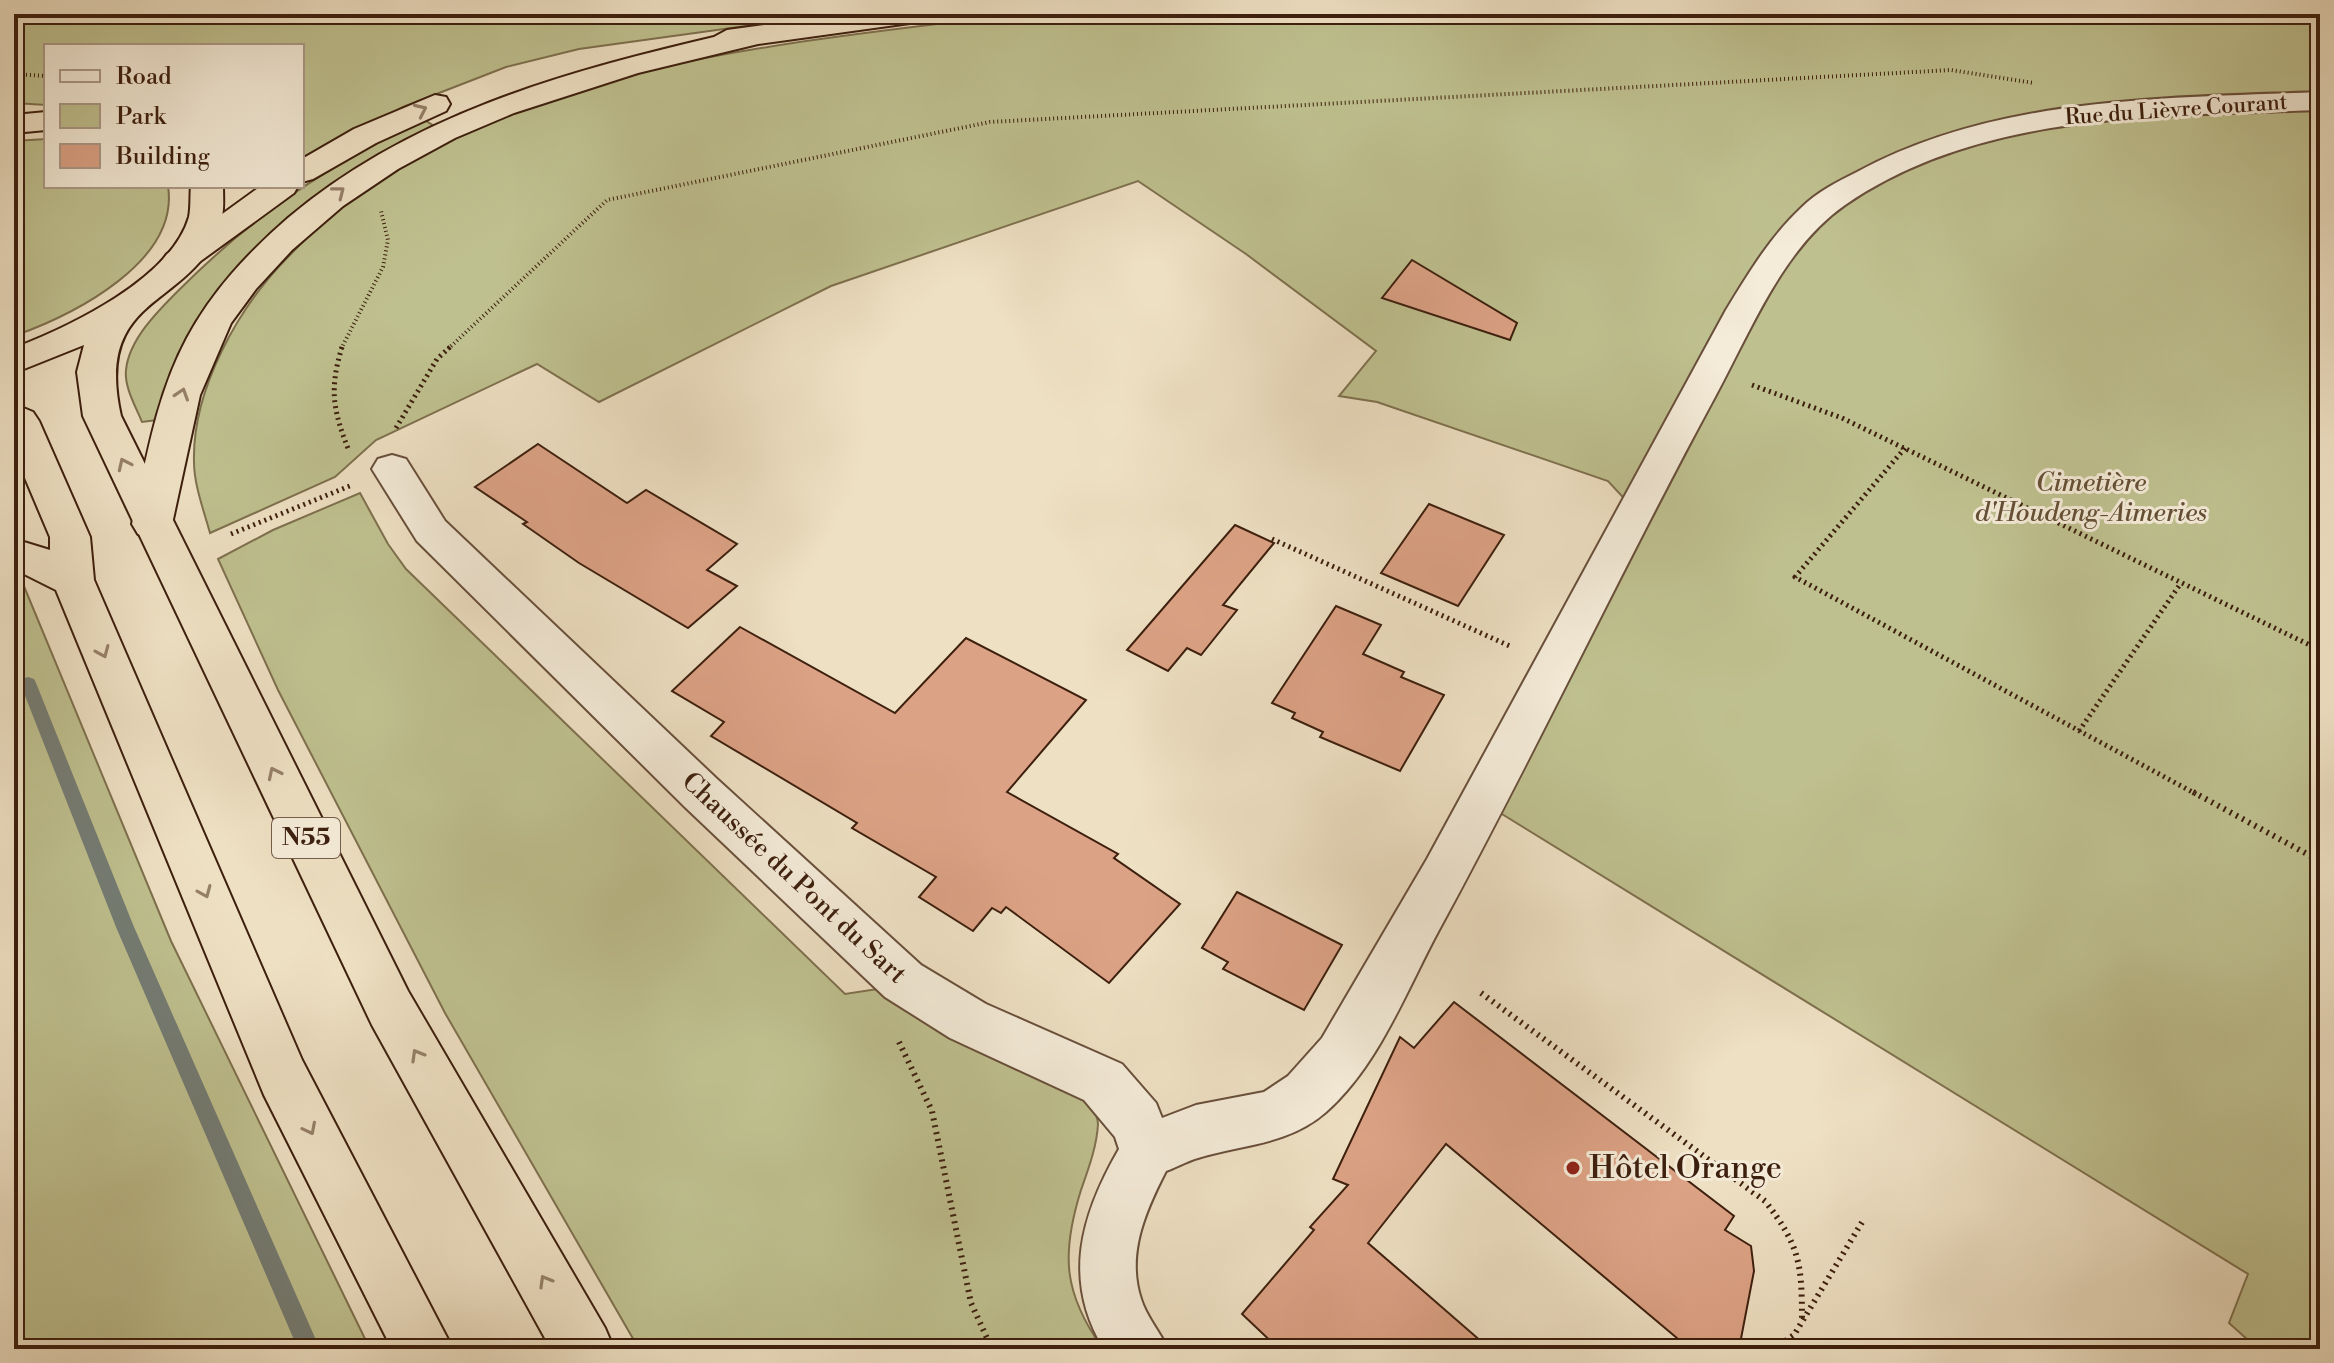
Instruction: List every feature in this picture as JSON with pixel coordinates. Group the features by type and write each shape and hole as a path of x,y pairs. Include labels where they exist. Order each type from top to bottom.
{"highway":[{"path":"304,171 365,136 432,105 501,78 569,60 910,14"},
{"path":"152,524 180,398 197,354 224,306 256,266 347,185 404,151 511,101 571,81 757,35"},
{"name":"N55","path":"14,361 82,333 154,286 179,261 201,229 209,198 207,188"},
{"path":"179,261 279,188"},
{"name":"N55","path":"121,310 98,349 94,383 102,416 390,1008 584,1349"},
{"path":"14,417 20,421 70,537 73,580 283,1077 423,1349"},
{"path":"14,554 29,557 73,580"}],"street":[{"name":"Rue du Lièvre Courant","path":"1147,1152 1200,1130 1245,1123 1284,1111 1321,1077 1349,1044 1438,887 1634,508 1750,301 1791,240 1824,206 1901,163 2039,103 2187,107 2320,101"},
{"name":"Chaussée du Pont du Sart","path":"382,463 431,531 701,793 903,981 968,1021 1103,1082 1137,1122 1147,1152"},
{"path":"1138,1349 1125,1333 1108,1287 1107,1245 1120,1199 1147,1152"}],"path":[{"path":"231,534 382,463 437,359 607,200 990,122 1951,70 2039,103"},
{"path":"14,74 44,76"},
{"path":"1711,370 1842,418 2320,650"},
{"path":"1905,448 1795,577 2320,861"},
{"path":"1272,539 1554,665"},
{"path":"2079,731 2181,583"},
{"path":"14,628 21,625"},
{"path":"1481,993 1765,1201 1791,1235 1802,1280 1802,1321"},
{"path":"1774,1349 1794,1335 1864,1219"}],"green space":[{"path":"14,14 833,14 579,49 506,67 403,107 304,162 304,44 44,44 44,105 14,103"},
{"name":"Cimetière d'Houdeng-Aimeries","path":"1019,14 2320,14 2320,1349 2258,1349 2229,1323 2248,1274 1484,803 1633,508 1608,481 1377,402 1339,396 1376,351 1246,254 1138,181 831,286 599,402 537,364 376,440 335,477 210,533 196,480 195,435 201,407 221,352 269,278 318,227 373,181 442,140 518,108 600,82 684,62 770,47"},
{"path":"423,119 434,126 373,159 311,202 157,420 142,422 129,390 126,370 133,347 146,326 236,237 354,155"},
{"path":"44,139 44,188 168,188 167,213 157,239 140,261 118,282 92,299 14,336 14,141"},
{"path":"360,493 388,544 406,569 845,994 884,988 1084,1089 1098,1124 1070,1234 1070,1272 1080,1310 1103,1349 639,1349 445,1013 278,690 218,559 273,530"},
{"path":"14,575 21,579 171,941 370,1349 14,1349"}],"building":[{"path":"1412,260 1517,323 1510,340 1382,298"},
{"path":"538,444 627,503 646,490 737,544 707,570 737,586 688,628 579,563 523,524 527,522 475,487"},
{"path":"1429,504 1504,535 1458,606 1381,573"},
{"path":"1235,525 1274,543 1223,605 1237,610 1201,655 1187,648 1168,671 1127,650"},
{"path":"1336,606 1381,625 1363,654 1404,672 1401,677 1444,695 1400,771 1320,737 1323,732 1292,718 1295,713 1272,703"},
{"path":"740,627 895,713 966,638 1086,700 1007,792 1118,854 1114,858 1180,904 1109,983 1006,907 1001,913 992,908 973,931 919,897 936,877 852,828 857,823 711,736 724,722 672,691"},
{"path":"1237,892 1342,945 1304,1010 1223,969 1228,962 1202,948"},
{"name":"Hôtel Orange","path":"1454,1002 1734,1216 1725,1230 1751,1246 1754,1271 1739,1349 1690,1349 1446,1144 1368,1243 1490,1349 1279,1349 1242,1314 1314,1230 1310,1227 1348,1185 1333,1179 1400,1037 1414,1048"}],"waterway":[{"path":"28,683 125,927 309,1349"}],"place":[{"name":"Hôtel Orange","path":"1573,1168"}]}
